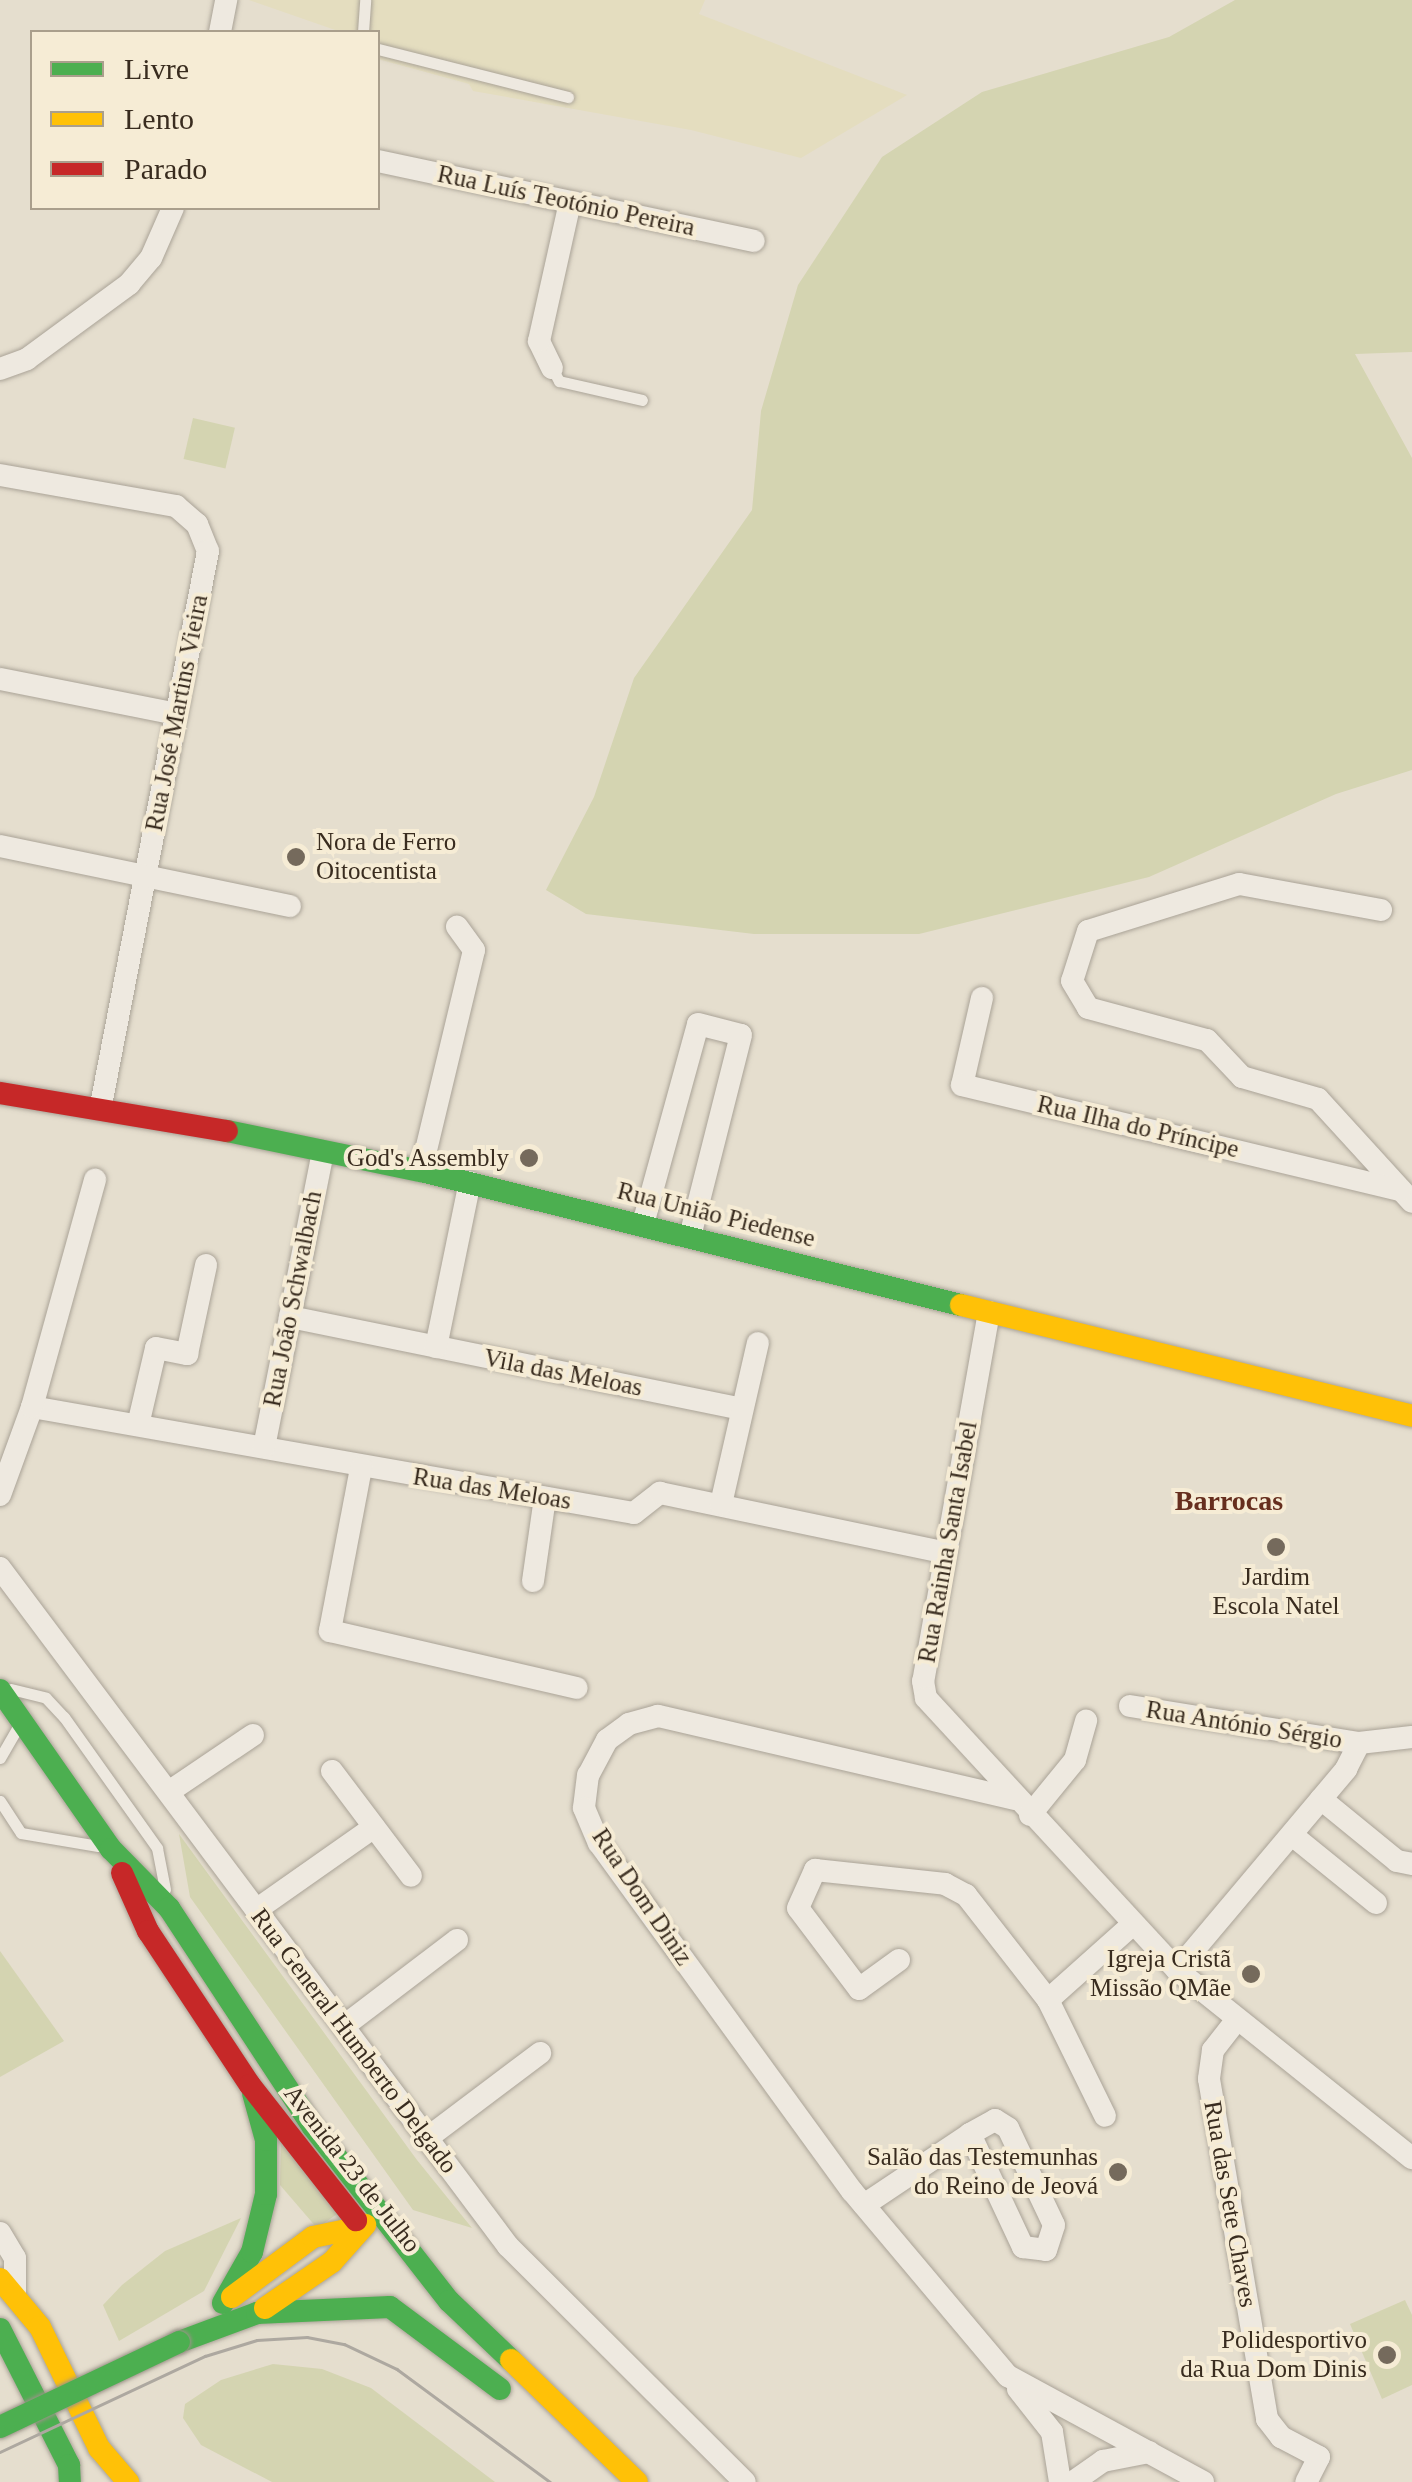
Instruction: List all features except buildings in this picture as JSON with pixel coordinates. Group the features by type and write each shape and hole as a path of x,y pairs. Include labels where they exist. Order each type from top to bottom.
{"street":[{"path":"220,30 226,0"},
{"name":"Rua Luís Teotónio Pereira","path":"380,161 754,241"},
{"path":"552,368 539,341 570,202"},
{"path":"0,369 27,359 128,284 151,258 172,210"},
{"name":"Rua José Martins Vieira","path":"0,476 176,506 197,524 208,551 101,1105"},
{"path":"0,679 176,714"},
{"path":"0,846 290,906"},
{"path":"1381,910 1246,883 1091,929 1080,942 1072,975 1081,1004 1207,1040 1242,1077 1318,1099 1406,1196"},
{"path":"420,1171 474,950 458,927"},
{"name":"Rua Ilha do Príncipe","path":"982,998 962,1084 1406,1196"},
{"path":"643,1224 698,1024 741,1035 690,1237"},
{"name":"Rua União Piedense","path":"0,1093 101,1105 470,1182 1412,1416"},
{"name":"Rua João Schwalbach","path":"264,1446 322,1152"},
{"path":"0,1495 32,1407 95,1180"},
{"path":"436,1347 470,1182"},
{"path":"138,1425 156,1348 186,1354 206,1265"},
{"name":"Rua Rainha Santa Isabel","path":"989,1312 924,1690 940,1718 1177,1970 1235,2022 1412,2158"},
{"name":"Vila das Meloas","path":"290,1317 742,1409"},
{"path":"721,1504 758,1344"},
{"name":"Rua das Meloas","path":"32,1407 264,1446 362,1468 634,1512 660,1493 946,1553"},
{"path":"362,1468 330,1631 576,1688"},
{"path":"533,1581 545,1498"},
{"name":"Rua General Humberto Delgado","path":"0,1568 508,2246 746,2482"},
{"name":"Avenida 23 de Julho","path":"0,1690 111,1848 169,1908 371,2220 408,2248 449,2301 637,2482"},
{"name":"Rua António Sérgio","path":"1130,1706 1359,1743 1412,1736"},
{"name":"Rua Dom Diniz","path":"1022,1807 658,1716 629,1724 607,1740 588,1774 584,1808 599,1843 864,2206 1052,2432 1060,2482"},
{"path":"1022,1807 1075,1760 1086,1721"},
{"path":"170,1792 253,1734"},
{"name":"Rua António Sérgio","path":"1177,1970 1292,1836 1359,1743"},
{"path":"332,1771 411,1876"},
{"path":"1321,1799 1397,1860 1412,1864"},
{"path":"256,1910 374,1827"},
{"path":"1292,1836 1376,1903"},
{"name":"Avenida 23 de Julho","path":"111,1848 148,1931 250,2084 371,2220 506,2395 390,2306 257,2314"},
{"path":"899,1960 859,1989 798,1908 815,1870 958,1890 1048,2000 1105,2116"},
{"path":"1048,2000 1132,1925"},
{"path":"344,2026 457,1940"},
{"name":"Rua das Sete Chaves","path":"1235,2022 1213,2050 1209,2080 1266,2418 1281,2437 1319,2457 1306,2482"},
{"path":"426,2139 540,2053"},
{"path":"224,2303 252,2252 266,2194 266,2140 250,2084"},
{"path":"864,2206 970,2134 995,2120 1008,2128 1054,2226 1046,2250 1023,2248 970,2134"},
{"path":"179,2342 312,2237 371,2220"},
{"path":"0,2427 179,2342 257,2314 332,2262 371,2220"},
{"path":"0,2233 15,2258 8,2286 40,2327 99,2448 128,2482"},
{"path":"0,2329 69,2465 70,2482"},
{"name":"Rua Dom Diniz","path":"1008,2376 1203,2482"},
{"path":"1074,2482 1104,2461 1149,2452"},
{"path":"578,2460 606,2482"}],"lane":[{"path":"363,30 365,0"},
{"path":"380,49 568,96"},
{"path":"552,368 559,381 642,400"},
{"name":"Avenida 23 de Julho","path":"0,1690 34,1692 64,1717 157,1848 169,1908"},
{"path":"0,1758 21,1722"},
{"path":"0,1802 21,1833 111,1848"}],"shaded area":[{"path":"249,0 705,0 699,14 907,95 801,158 691,130 473,91 469,84 380,60 380,30 335,30"}],"green space":[{"path":"1235,0 1412,0 1412,352 1355,354 1412,458 1412,770 1336,794 1149,877 919,934 754,934 586,914 546,890 594,797 634,678 752,510 761,411 798,285 882,157 982,92 1169,37"},
{"path":"193,418 235,428 225,469 184,459"},
{"path":"179,1834 417,2160 472,2228 413,2210 190,1897"},
{"path":"0,1951 64,2041 0,2077"},
{"path":"281,2137 340,2212 317,2228 280,2185"},
{"path":"241,2218 204,2291 119,2341 103,2305 122,2285 165,2251"},
{"name":"Polidesportivo da Rua Dom Dinis","path":"1405,2300 1412,2315 1412,2385 1382,2399 1350,2324"},
{"path":"273,2364 322,2369 371,2388 495,2482 272,2482 201,2445 183,2418 185,2404 221,2380"}],"tram line":[{"path":"0,2452 205,2356 257,2340 307,2337 344,2344 397,2369 550,2482"}],"traffic: fast":[{"path":"227,1131 421,1171 961,1305"},
{"path":"0,1690 111,1849 169,1908 313,2127 449,2301 511,2360"},
{"path":"223,2303 252,2252 266,2194 266,2140 253,2093"},
{"path":"179,2342 257,2313 390,2307 500,2389"},
{"path":"0,2329 69,2465 70,2482"},
{"path":"0,2427 179,2342"}],"traffic: slow":[{"path":"961,1305 1412,1416"},
{"path":"265,2308 332,2262 365,2225"},
{"path":"232,2297 313,2237 361,2227"},
{"path":"0,2279 40,2327 99,2448 128,2482"},
{"path":"511,2360 637,2482"}],"traffic: jam":[{"path":"0,1093 227,1131"},
{"path":"122,1873 148,1931 250,2085 356,2220"}],"place":[{"name":"Nora de Ferro Oitocentista","path":"296,857"},
{"name":"God's Assembly","path":"529,1158"},
{"name":"Jardim Escola Natel","path":"1276,1547"},
{"name":"Igreja Cristã Missão QMãe","path":"1251,1974"},
{"name":"Salão das Testemunhas do Reino de Jeová","path":"1118,2172"},
{"name":"Polidesportivo da Rua Dom Dinis","path":"1387,2355"}],"district":[{"name":"Barrocas","path":"1229,1501"}]}
